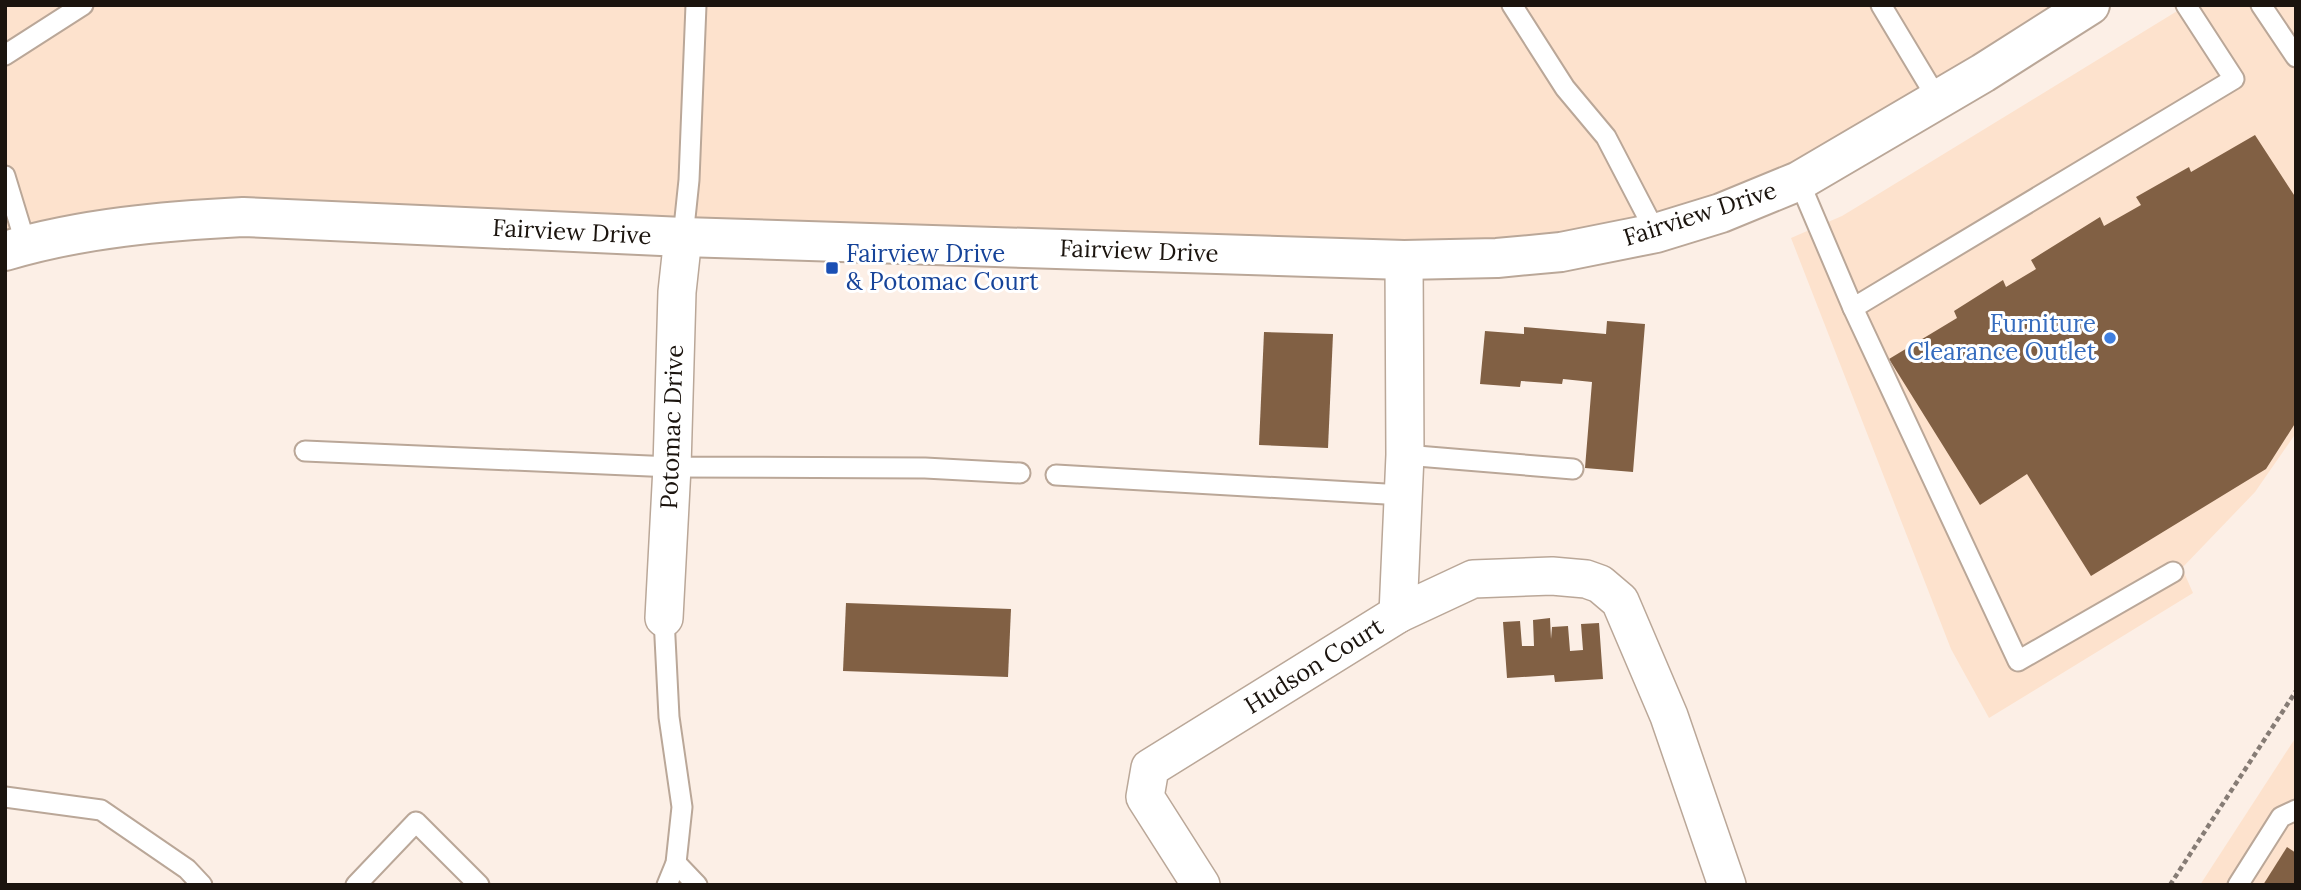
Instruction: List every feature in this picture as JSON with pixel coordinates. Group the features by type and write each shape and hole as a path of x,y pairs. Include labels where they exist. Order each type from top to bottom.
{"street":[{"name":"Fairview Drive","path":"16,248 139,225 243,216 683,237 1404,260 1497,258 1561,252 1656,233 1721,213 1799,181 1938,100 2090,5"},
{"name":"Potomac Drive","path":"664,618 677,292 683,237"},
{"name":"Hudson Court","path":"1201,885 1145,797 1150,768 1398,614 1405,455 1404,260"},
{"path":"1398,614 1473,579 1552,576 1586,579 1600,584 1620,601 1669,716 1727,885"}],"lane":[{"path":"5,55 83,5"},
{"path":"683,237 689,180 696,5"},
{"path":"1512,5 1565,88 1606,137 1656,233"},
{"path":"1881,5 1938,100"},
{"path":"1853,308 2234,79 2186,5"},
{"path":"2261,5 2296,57"},
{"path":"5,176 16,248"},
{"path":"1799,181 1853,308 2018,661 2173,572"},
{"path":"305,451 672,467 925,468 1020,473"},
{"path":"1405,455 1573,469"},
{"path":"1056,475 1404,495"},
{"path":"664,618 668,717 682,807 676,863 667,885"},
{"path":"5,797 101,810 187,869 202,885"},
{"path":"2238,885 2281,817 2296,810"},
{"path":"356,885 416,822 479,885"},
{"path":"676,863 697,885"}],"path":[{"path":"2170,885 2296,691"}],"shaded area":[{"path":"5,5 2089,5 1799,181 1561,252 309,218 5,251"},
{"path":"2187,5 2296,5 2296,433 2255,492 2182,568 2193,593 1989,718 1951,649 1791,238 1842,216"},
{"path":"2296,737 2296,885 2200,885"}],"building":[{"name":"Furniture Clearance Outlet","path":"2255,135 2296,198 2296,422 2266,469 2091,576 2027,474 1980,505 1889,359 1957,318 1954,311 2003,280 2006,287 2036,269 2031,260 2100,217 2104,226 2141,205 2136,197 2189,167 2191,172"},
{"path":"1607,321 1645,324 1633,472 1585,468 1592,382 1563,379 1562,384 1521,381 1520,387 1480,384 1485,331 1524,334 1524,327 1606,334"},
{"path":"1264,332 1333,334 1328,448 1259,445"},
{"path":"846,603 1011,609 1008,677 843,671"},
{"path":"1550,618 1551,639 1552,627 1568,626 1570,651 1583,650 1581,624 1599,623 1603,679 1555,682 1554,675 1507,678 1503,622 1520,621 1522,646 1534,646 1533,620"},
{"path":"2287,847 2296,853 2296,885 2263,885"}],"place":[{"name":"Fairview Drive & Potomac Court","path":"832,268"},
{"name":"Furniture Clearance Outlet","path":"2110,338"}]}
